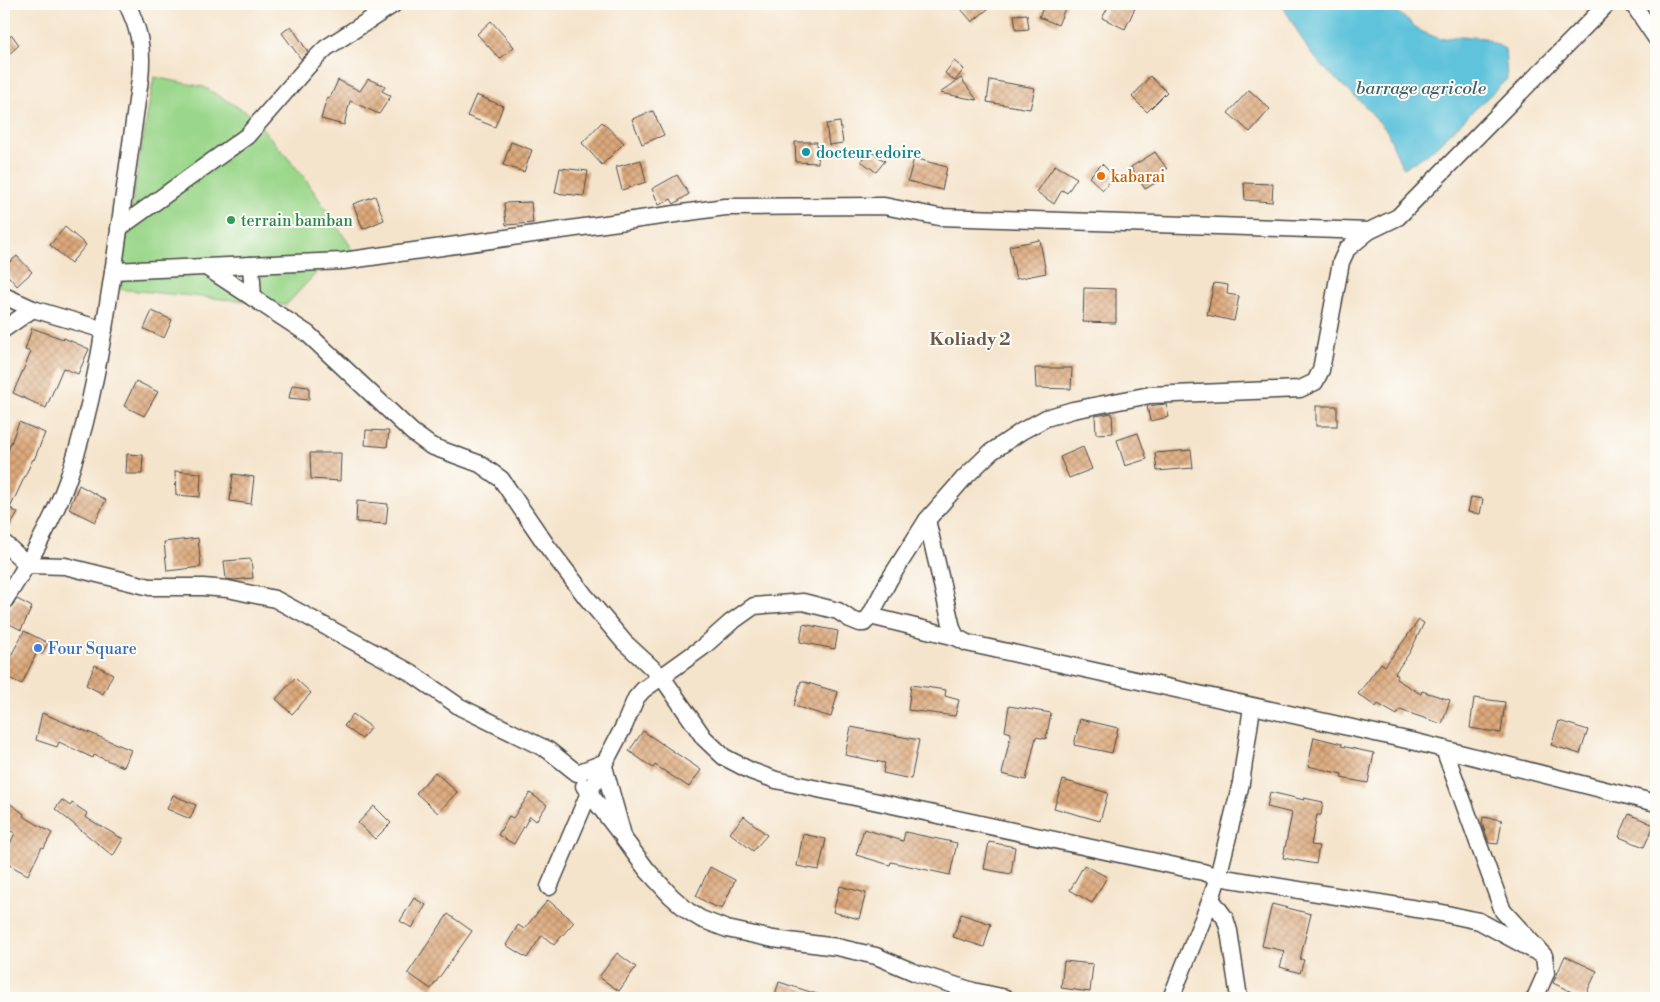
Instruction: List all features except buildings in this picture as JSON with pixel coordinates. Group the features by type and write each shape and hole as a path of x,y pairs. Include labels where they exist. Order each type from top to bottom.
{"street":[{"path":"4,601 28,565 53,515 71,471 92,400 113,271 142,58 138,29 127,4"},
{"path":"119,228 247,136 326,48 394,4"},
{"path":"549,887 589,793 624,726 636,698 643,690 703,647 730,623 754,606 803,602 838,611 860,623 864,623 927,520 964,478 991,452 1022,431 1046,418 1073,410 1150,395 1300,389 1315,382 1321,370 1341,262 1347,249 1369,231 1398,217 1607,4"},
{"path":"1633,4 1656,38"},
{"path":"113,271 343,262 725,207 884,206 939,217 1369,231"},
{"path":"251,265 253,298"},
{"path":"206,267 308,334 412,432 431,446 480,464 501,480 542,539 586,597 624,642 662,677 704,738 724,756 751,771 776,780 1203,872 1218,877 1442,913 1479,921 1544,956"},
{"path":"4,296 33,309 104,330"},
{"path":"4,329 33,309"},
{"path":"927,520 952,628 956,637"},
{"path":"4,543 28,565 56,564 150,588 203,587 228,589 275,599 408,671 460,707 548,750 577,773 589,793 647,870 671,896 688,911 701,919 727,928 773,939 837,947 876,956 916,973 963,988 1006,998"},
{"path":"870,616 956,637 967,643 1444,749 1656,803"},
{"path":"1173,998 1218,877 1241,783 1252,707"},
{"path":"1444,749 1504,911 1544,956 1546,973 1535,998"},
{"path":"577,773 603,763"},
{"path":"603,763 624,839"},
{"path":"1211,899 1224,918 1229,931 1239,998"}],"green space":[{"name":"terrain bamban","path":"154,77 204,87 251,115 304,177 362,263 321,268 286,305 117,289"}],"water":[{"name":"barrage agricole","path":"1285,4 1384,4 1400,14 1420,31 1440,39 1461,36 1485,38 1505,49 1507,79 1429,153 1404,168 1387,131 1365,106 1325,69 1309,51 1284,8"}],"place":[{"name":"docteur edoire","path":"806,152"},
{"name":"kabarai","path":"1101,176"},
{"name":"terrain bamban","path":"231,220"},
{"name":"Four Square","path":"38,648"}],"district":[{"name":"Koliady 2","path":"970,339"}]}
